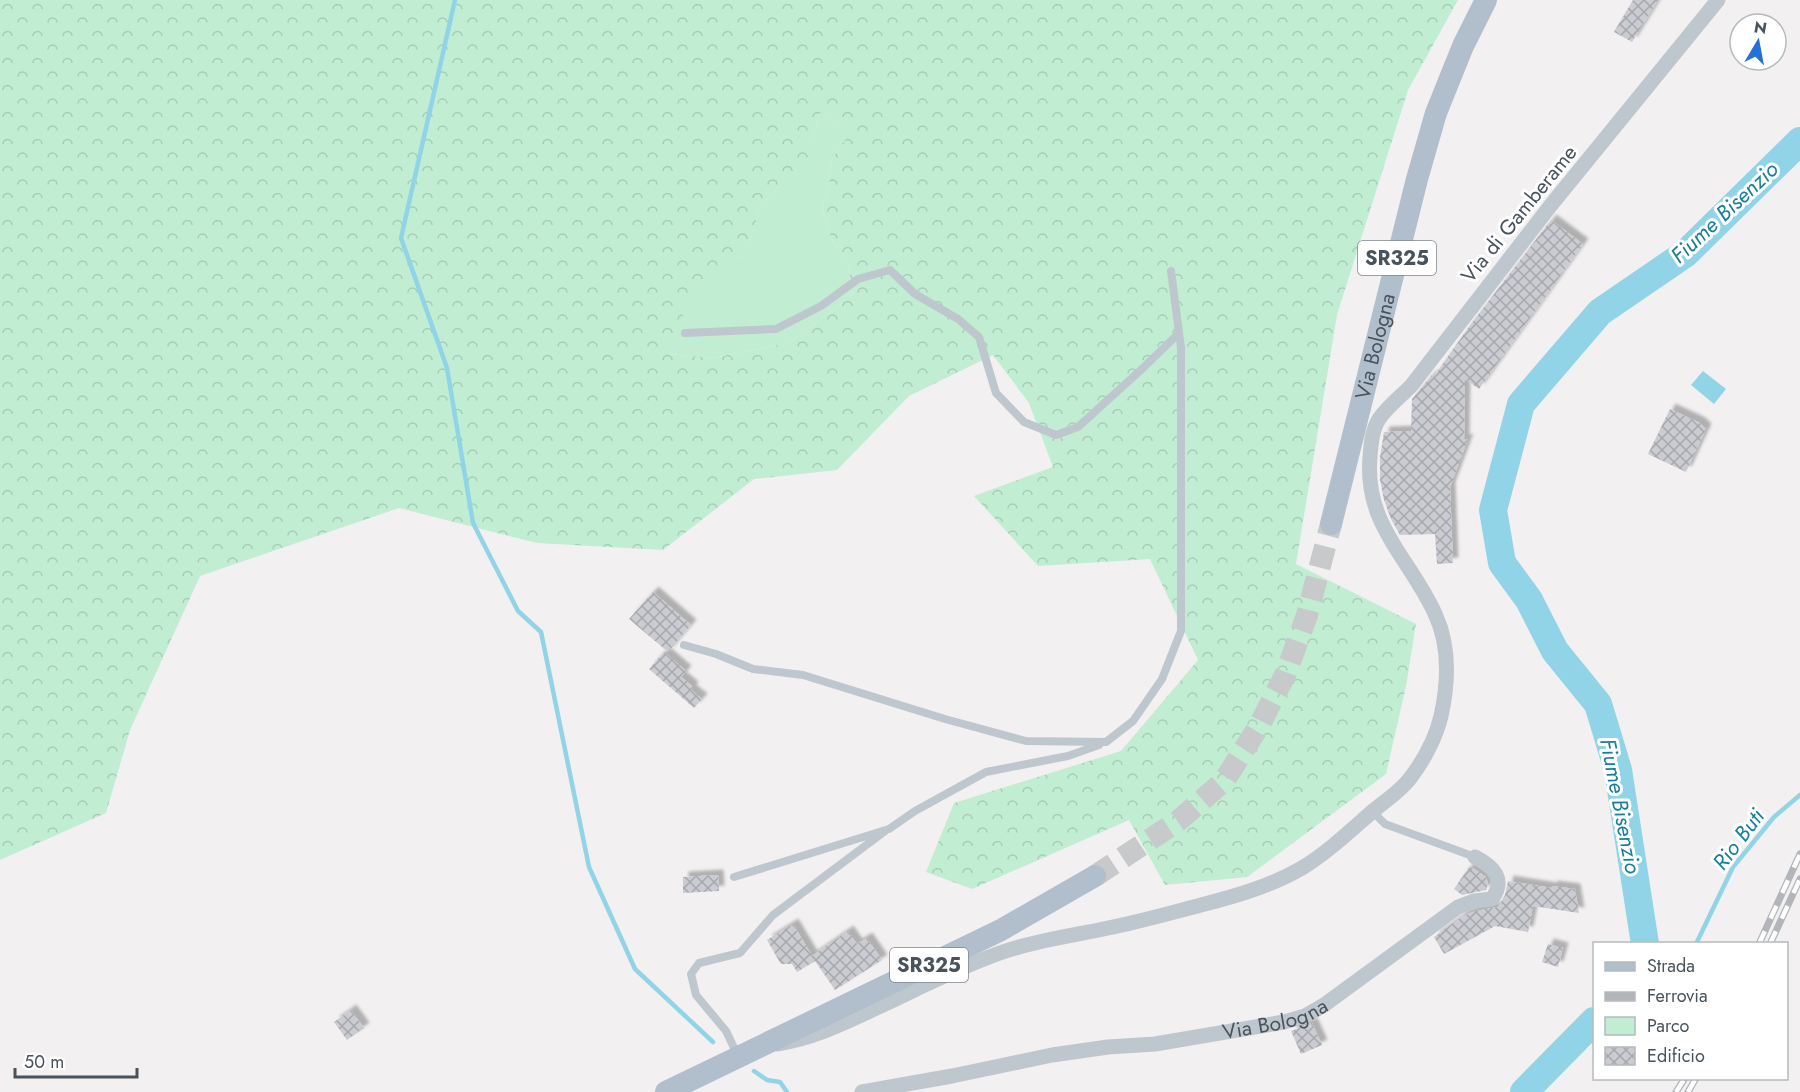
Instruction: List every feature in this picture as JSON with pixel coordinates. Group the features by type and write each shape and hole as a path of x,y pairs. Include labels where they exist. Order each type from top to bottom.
{"main road":[{"name":"Via Bologna","path":"1331,525 1423,157 1436,113 1454,68 1486,0"},
{"name":"SR325","path":"666,1092 1001,930 1095,876"}],"street":[{"name":"Via di Gamberame","path":"1373,812 1410,779 1427,750 1440,719 1446,685 1445,646 1437,618 1424,592 1380,522 1371,495 1369,462 1373,432 1384,413 1411,386 1551,205 1719,0"},
{"path":"760,1048 800,1040 828,1031 930,982 1012,949 1225,899 1274,882 1302,868 1333,847 1373,812"},
{"name":"Via Bologna","path":"862,1092 1052,1055 1213,1036 1305,1016 1340,994 1458,907 1474,901 1492,899 1498,887 1498,877 1493,870 1475,857"}],"lane":[{"path":"686,333 776,329 821,306 858,279 890,270 915,294 958,319 979,337 996,393 1024,422 1056,435 1078,427 1179,333"},
{"path":"739,1058 726,1031 696,995 692,974 699,963 740,953 773,915 889,829 915,811 986,772 1068,756 1106,742 1133,721 1162,679 1182,631 1181,348 1171,271"},
{"path":"684,645 716,654 753,669 803,675 945,719 1026,741 1106,742"},
{"name":"Via Bologna","path":"1373,812 1385,824 1475,857"},
{"path":"734,877 889,829"}],"green space":[{"path":"0,0 1458,0 1408,90 1337,315 1296,564 1416,624 1406,686 1386,774 1247,877 1165,885 1129,820 972,889 926,872 954,803 1121,751 1198,660 1150,559 1038,566 974,496 1053,467 1029,403 993,355 909,396 837,470 754,479 663,550 537,543 399,508 200,576 130,730 106,813 0,860","holes":["820,113 835,124 853,132 839,147 831,161 829,185 822,207 831,239 848,262 853,295 795,338 778,345 713,358 670,354 691,290 733,270 748,249 760,207 778,187 806,165"]},
{"path":"820,113 835,124 854,132 839,147 831,161 829,185 822,207 831,239 848,262 853,295 795,338 778,345 713,358 670,354 690,290 710,279 748,249 760,207 778,187 806,164"}],"water":[{"path":"1703,371 1726,389 1714,404 1691,385"}],"building":[{"path":"1633,0 1658,0 1632,42 1614,32"},
{"path":"1551,220 1583,244 1479,389 1465,379 1464,440 1468,439 1450,487 1453,563 1437,564 1435,534 1400,535 1391,519 1380,480 1380,457 1384,432 1411,431 1412,399 1432,375 1432,379"},
{"path":"1670,409 1700,423 1706,429 1686,472 1648,454"},
{"path":"653,592 691,625 668,652 629,619"},
{"path":"664,652 686,671 681,677 702,699 694,708 649,669"},
{"path":"1470,866 1486,877 1488,884 1486,890 1462,895 1454,889"},
{"path":"718,875 719,891 683,893 683,877"},
{"path":"1508,881 1575,889 1579,913 1533,906 1528,932 1495,926 1444,954 1434,937 1463,916 1498,907 1505,895"},
{"path":"793,924 812,956 848,931 857,944 867,938 882,960 835,990 815,961 797,972 792,964 781,964 767,940"},
{"path":"1548,944 1563,948 1558,967 1542,962"},
{"path":"351,1010 364,1028 347,1040 334,1022"},
{"path":"1312,1023 1322,1045 1301,1054 1291,1031"}],"waterway":[{"path":"455,0 401,238 447,368 473,523 518,611 541,632 589,867 635,969 713,1042"},
{"name":"Fiume Bisenzio","path":"1645,942 1618,770 1598,704 1555,651 1529,600 1502,563 1493,510 1521,404 1600,312 1685,254 1800,141"},
{"name":"Rio Buti","path":"1697,942 1733,867 1774,817 1800,795"},
{"name":"Fiume Bisenzio","path":"1524,1092 1593,1022"},
{"path":"754,1071 767,1080 780,1082 787,1092"}],"tunnel":[{"path":"1095,876 1178,821 1224,781 1259,726 1286,673 1307,615 1331,524"}],"railway":[{"path":"1760,942 1800,854"},
{"path":"1771,942 1800,879"},
{"path":"1676,1092 1684,1080"},
{"path":"1688,1092 1695,1080"}]}
